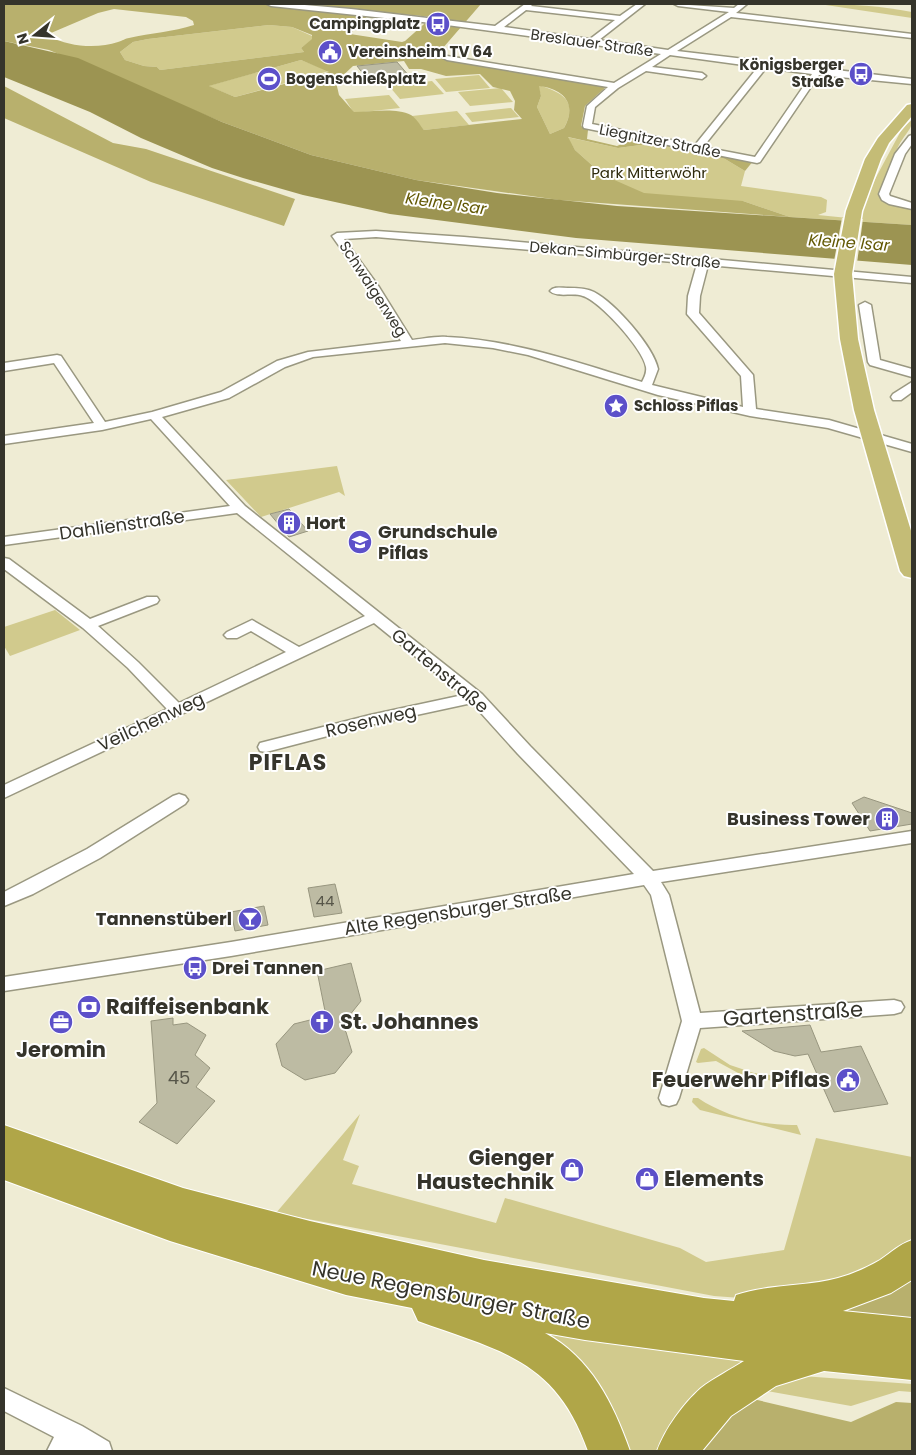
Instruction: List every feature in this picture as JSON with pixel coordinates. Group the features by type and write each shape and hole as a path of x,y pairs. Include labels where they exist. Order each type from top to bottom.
{"highway":[{"name":"Neue Regensburger Straße","path":"4,1140 183,1204 310,1237 484,1277 704,1316 912,1336"},
{"name":"Neue Regensburger Straße","path":"4,1165 170,1225 346,1278 585,1322 826,1353 912,1361"},
{"path":"704,1316 728,1309 797,1303 832,1296 884,1278 912,1257"},
{"path":"346,1278 498,1331 544,1354 563,1370 580,1390 600,1424 609,1451"},
{"path":"678,1451 694,1427 716,1402 765,1370 826,1353"}],"main road":[{"path":"912,108 883,141 873,159 854,211 843,272 849,338 864,410 912,571"}],"street":[{"name":"Breslauer Straße","path":"271,4 375,13 668,54 912,82"},
{"path":"592,42 641,4"},
{"path":"678,4 912,36"},
{"name":"Liegnitzer Straße","path":"743,4 668,54 615,86 590,106 587,126 757,160 817,72"},
{"path":"497,29 527,6 623,19"},
{"path":"447,58 615,86"},
{"path":"697,149 763,66"},
{"path":"644,68 702,76"},
{"path":"912,138 900,154 884,194 885,198 893,202 912,206"},
{"name":"Dekan-Simbürger-Straße","path":"337,236 376,234 843,272 912,280"},
{"name":"Schwaigerweg","path":"337,236 374,287 408,343"},
{"path":"703,262 694,296 693,314 747,375 750,412"},
{"path":"555,290 589,294 602,303 622,324 646,352 652,363 653,371 645,387"},
{"path":"865,304 874,362 912,373"},
{"path":"4,440 102,426 154,415 226,395 281,364 312,354 445,340 507,348 561,360 645,387 750,412 830,424 912,448"},
{"path":"4,367 57,359 102,426"},
{"path":"897,397 912,386"},
{"name":"Gartenstraße","path":"154,415 240,509 476,697 524,750 650,879 660,895 692,1021 894,1007"},
{"name":"Dahlienstraße","path":"4,541 240,509"},
{"path":"4,562 88,625 133,665 177,710"},
{"path":"88,625 152,600"},
{"name":"Veilchenweg","path":"4,792 376,616"},
{"path":"232,635 252,625 298,653"},
{"name":"Rosenweg","path":"266,747 370,720 476,697"},
{"path":"4,900 43,883 103,850 179,800"},
{"name":"Alte Regensburger Straße","path":"4,984 650,879 815,850 912,837"},
{"path":"669,1098 692,1021"},
{"path":"4,1399 66,1443 100,1451"}],"green space":[{"path":"819,4 843,4 900,10 912,12 912,18"},
{"path":"269,25 292,27 312,36 313,39 301,48 304,52 160,70 157,67 144,66 125,60 120,52 133,42 148,39"},
{"name":"Bogenschießplatz","path":"301,60 329,71 235,97 208,86"},
{"path":"479,75 490,88 446,92 435,79"},
{"path":"432,81 444,94 400,99 389,86"},
{"path":"538,85 561,95 569,104 570,111 564,128 550,134 537,107 541,96"},
{"path":"501,88 513,102 470,106 458,92"},
{"path":"389,95 400,108 354,113 345,99"},
{"path":"511,108 519,117 472,122 465,113"},
{"path":"457,111 469,125 424,130 412,116"},
{"name":"Park Mitterwöhr","path":"912,120 911,127 894,155 881,188 883,194 904,205 912,206 912,225 790,217 743,201 614,203 603,175 575,150 567,137 618,148 648,144 699,151 725,159 745,171 741,186 821,197 827,200 826,212 818,215 858,219 859,209 903,127"},
{"path":"337,466 345,496 339,492 261,517 226,480"},
{"path":"55,610 80,630 10,656 4,646 4,627"},
{"path":"704,1048 730,1065 754,1073 777,1076 782,1083 740,1074 716,1061 698,1063 696,1062 701,1049"},
{"path":"693,1098 698,1098 720,1110 745,1119 771,1124 797,1125 801,1135 700,1110 692,1102"},
{"path":"360,1114 343,1160 359,1166 352,1184 496,1223 505,1198 680,1248 706,1262 784,1250 816,1138 912,1157 912,1238 897,1255 857,1276 741,1298 714,1296 276,1213"},
{"path":"504,1319 765,1358 660,1451 624,1451 622,1439"},
{"path":"802,1376 912,1384 912,1392 899,1391 851,1406 767,1391 784,1380"}],"shaded area":[{"path":"4,4 481,4 436,56 607,86 585,106 581,126 588,130 587,139 617,146 633,139 754,160 745,171 725,159 699,151 648,144 618,148 568,137 575,150 603,175 644,193 743,201 790,217 559,200 416,180 311,155 222,122 49,50 4,41","holes":["114,9 186,17 193,21 194,25 128,38 101,46 65,43 50,36 51,33 98,13","372,11 432,17 402,42 350,34","269,25 292,27 312,35 312,39 301,48 304,52 160,70 157,67 144,66 125,60 120,52 133,42","301,60 329,72 235,97 209,86","404,61 409,69 421,69 446,76 480,74 493,87 510,91 515,101 514,110 522,119 424,130 413,116 398,111 354,112 339,95 336,82 353,66","539,86 555,90 561,94 569,105 568,119 564,128 550,134 537,107 541,96"]},
{"path":"4,86 113,143 146,149 295,199 284,226 151,182 4,118"},
{"path":"912,1271 912,1323 797,1316 897,1282"},
{"path":"740,1396 851,1422 896,1402 912,1403 912,1451 693,1451 697,1440"}],"water":[{"name":"Kleine Isar","path":"4,41 78,58 222,122 311,155 416,180 497,193 617,206 912,225 912,265 576,238 390,214 303,195 212,168 141,138 90,112 4,77"}],"pier":[{"path":"842,218 863,219 857,263 834,261"}],"building":[{"path":"397,62 410,77 369,81 357,66"},
{"name":"Hort","path":"289,509 308,531 289,537 270,514"},
{"name":"Business Tower","path":"864,797 912,813 912,824 870,831 852,803"},
{"path":"335,884 342,913 314,917 308,888"},
{"name":"Tannenstüberl","path":"264,906 268,925 235,931 231,912"},
{"name":"St. Johannes","path":"351,963 361,1001 341,1026 346,1032 352,1052 335,1073 305,1080 282,1066 276,1044 294,1024 326,1016 317,971"},
{"path":"173,1018 173,1025 187,1023 206,1035 195,1055 210,1068 196,1087 215,1101 177,1144 139,1122 157,1103 151,1021"},
{"name":"Feuerwehr Piflas","path":"810,1025 821,1052 861,1046 888,1104 834,1112 808,1054 795,1056 774,1051 742,1031"}],"place":[{"name":"Campingplatz","path":"438,24"},
{"name":"Vereinsheim TV 64","path":"330,52"},
{"name":"Königsberger Straße","path":"861,74"},
{"name":"Bogenschießplatz","path":"269,79"},
{"name":"Schloss Piflas","path":"616,406"},
{"name":"Hort","path":"289,523"},
{"name":"Grundschule Piflas","path":"360,542"},
{"name":"Business Tower","path":"887,819"},
{"name":"Tannenstüberl","path":"250,919"},
{"name":"Drei Tannen","path":"195,968"},
{"name":"Raiffeisenbank","path":"89,1007"},
{"name":"Jeromin","path":"61,1022"},
{"name":"St. Johannes","path":"322,1022"},
{"name":"Feuerwehr Piflas","path":"848,1080"},
{"name":"Gienger Haustechnik","path":"572,1170"},
{"name":"Elements","path":"647,1179"}],"district":[{"name":"PIFLAS","path":"288,762"}]}
